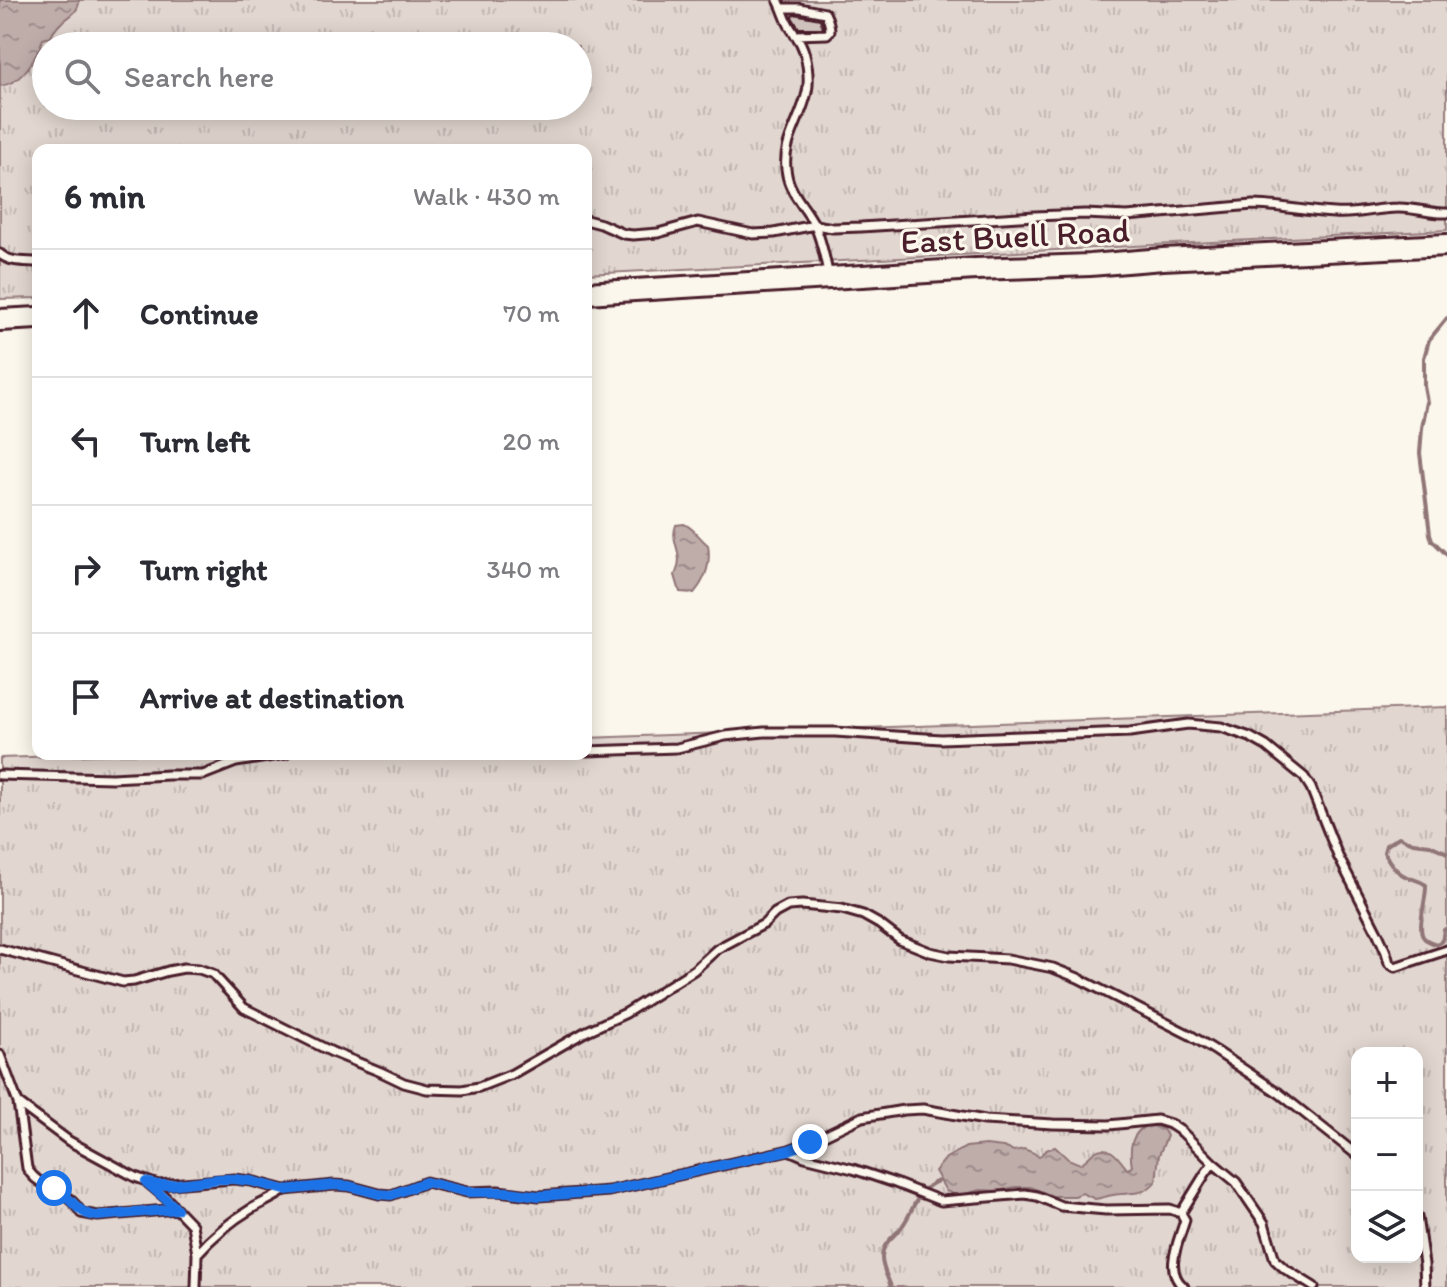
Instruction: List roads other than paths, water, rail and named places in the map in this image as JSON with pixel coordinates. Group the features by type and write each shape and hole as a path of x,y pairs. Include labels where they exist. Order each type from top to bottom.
{"street":[{"name":"East Buell Road","path":"592,293 1447,245"},
{"path":"0,320 32,318"}],"lane":[{"path":"780,4 825,13 828,19 830,31 827,34 795,35"},
{"path":"780,4 803,50 807,77 807,92 787,145 787,177 815,225 829,279"},
{"path":"592,222 624,234 668,231 698,222 753,234 815,225 833,228 1035,216 1127,216 1267,205 1333,213 1397,208 1447,213"},
{"path":"0,254 11,260 32,262"},
{"path":"592,751 677,748 725,736 764,732 835,732 941,739 1130,732 1188,724 1221,727 1237,731 1266,746 1304,777 1389,963 1395,967 1447,950"},
{"path":"0,775 112,778 203,775 248,760"},
{"path":"0,949 123,982 184,968 199,969 213,974 244,1008 332,1052 404,1083 427,1089 462,1090 512,1074 585,1032 626,1013 694,970 717,949 764,924 788,906 842,909 863,915 900,940 930,952 1008,959 1053,968 1078,978 1216,1051 1279,1093 1351,1150"},
{"path":"0,1055 18,1103 27,1168 32,1177 62,1192 81,1213 89,1215 177,1209"},
{"path":"18,1103 69,1141 146,1182 177,1209 192,1225 197,1254 196,1287"},
{"path":"146,1182 170,1185 234,1179 285,1190 334,1185 391,1195 426,1182 467,1192 539,1196 609,1191 789,1150 862,1117 881,1113 923,1109 985,1120 1097,1125 1157,1120 1182,1132 1236,1182 1259,1213 1275,1260 1314,1287"},
{"path":"789,1150 895,1183 941,1201 1025,1194 1061,1206 1106,1210 1170,1209 1181,1213 1185,1220 1173,1270 1179,1285"},
{"path":"1181,1213 1213,1163"},
{"path":"197,1254 216,1234 285,1190"},
{"path":"1423,1257 1425,1287"}],"water":[{"path":"0,0 79,0 76,10 54,32 32,32 32,61 22,75 0,86"},
{"path":"684,524 708,545 707,570 694,593 680,592 675,575 679,560 674,532 676,525"},
{"path":"1149,1124 1163,1129 1167,1136 1159,1155 1156,1181 1140,1192 1095,1199 1082,1193 1052,1196 1030,1187 1015,1187 961,1195 946,1191 935,1171 946,1158 966,1147 986,1145 1014,1151 1024,1149 1039,1157 1055,1147 1068,1159 1080,1164 1096,1151 1106,1149 1127,1169 1132,1167 1134,1137"}],"waterway":[{"path":"1447,318 1429,340 1424,358 1427,402 1420,453 1430,534 1447,555"},
{"path":"1447,853 1399,837 1386,845 1384,852 1400,873 1426,885 1421,928 1424,938 1439,943 1447,928"},
{"path":"891,1287 883,1264 885,1246 903,1225 920,1194 938,1181"}]}
